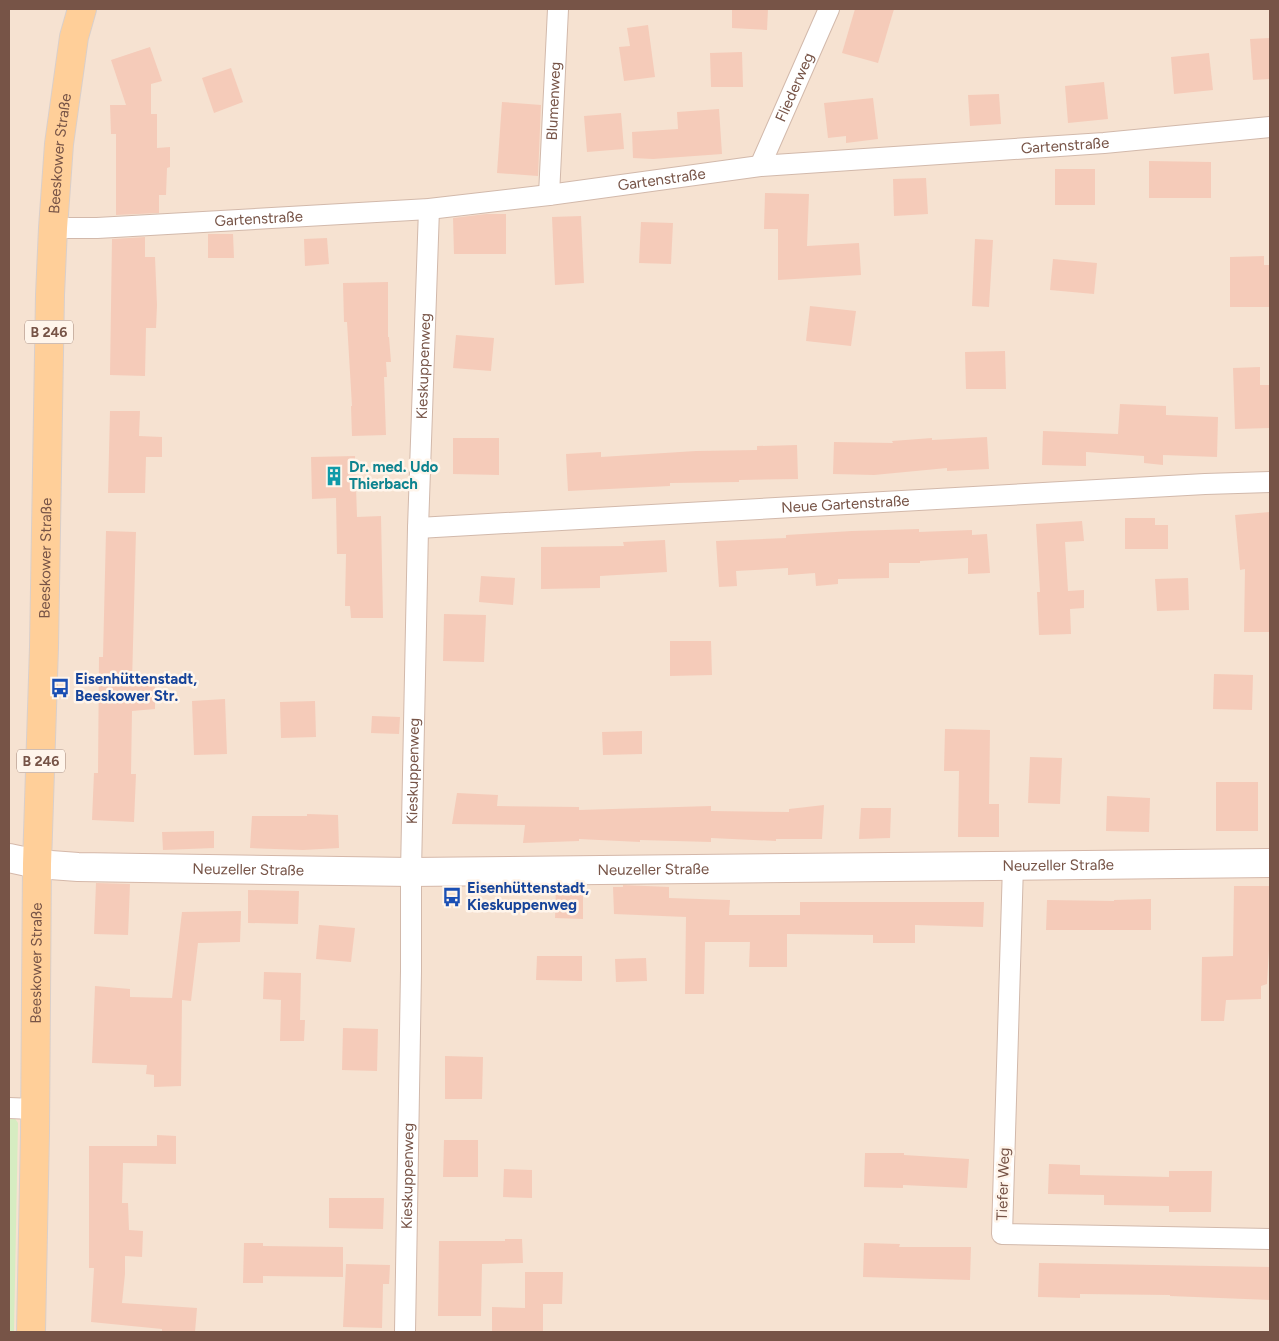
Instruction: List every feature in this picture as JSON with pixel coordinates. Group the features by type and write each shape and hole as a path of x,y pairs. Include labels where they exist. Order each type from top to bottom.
{"main road":[{"name":"Beeskower Straße","path":"31,1332 22,1109 37,864 44,647 50,305 53,228 63,115 74,37 82,9"},
{"name":"Neuzeller Straße","path":"9,858 37,864 78,867 411,872 1013,864 1270,863"}],"street":[{"name":"Blumenweg","path":"549,195 558,9"},
{"name":"Fliederweg","path":"760,166 829,9"},
{"name":"Gartenstraße","path":"53,228 97,228 429,209 549,195 760,166 1104,143 1270,127"},
{"name":"Kieskuppenweg","path":"405,1332 418,528 429,209"},
{"name":"Neue Gartenstraße","path":"418,528 1270,482"},
{"name":"Tiefer Weg","path":"1013,864 1002,1234 1270,1239"}],"shaded area":[{"path":"9,9 1270,9 1270,1332 9,1332"}],"green space":[{"path":"9,1117 14,1117 18,1123 14,1332 9,1332"}],"building":[{"path":"732,9 768,9 767,30 732,28"},
{"path":"855,9 894,9 878,63 842,53"},
{"path":"648,25 655,77 624,81 619,47 630,46 627,28"},
{"path":"1270,38 1270,79 1253,80 1250,39"},
{"path":"150,47 162,81 151,84 151,114 157,114 157,148 170,147 170,167 167,168 166,195 159,195 159,213 116,215 116,134 111,134 110,105 126,105 111,60"},
{"path":"742,52 743,87 711,87 710,53"},
{"path":"1209,53 1213,90 1174,94 1171,57"},
{"path":"231,68 243,102 214,113 202,78"},
{"path":"1104,82 1108,119 1068,123 1065,86"},
{"path":"999,94 1001,124 970,126 968,95"},
{"path":"873,98 878,139 846,143 846,136 828,138 824,103"},
{"path":"502,102 541,105 538,176 497,173"},
{"path":"719,109 722,154 653,159 633,158 632,132 678,129 677,112"},
{"path":"621,113 624,149 587,152 584,116"},
{"path":"1149,161 1211,162 1211,198 1149,198"},
{"path":"1055,169 1095,169 1095,205 1055,205"},
{"path":"926,178 928,214 894,216 893,179"},
{"path":"765,193 809,194 807,246 859,243 861,275 778,280 778,229 764,229"},
{"path":"486,214 506,214 506,254 454,254 453,218"},
{"path":"581,216 584,283 555,285 552,217"},
{"path":"641,222 673,223 671,264 639,263"},
{"path":"208,234 233,234 234,258 208,258"},
{"path":"145,237 145,257 155,257 157,305 156,328 146,328 145,376 110,375 112,239"},
{"path":"327,238 329,264 305,266 304,239"},
{"path":"975,239 993,240 989,307 972,306"},
{"path":"1264,256 1264,265 1270,265 1270,307 1230,307 1230,257"},
{"path":"1053,259 1097,263 1094,294 1050,290"},
{"path":"388,282 388,337 391,362 386,362 387,377 384,377 386,435 352,436 352,406 347,322 344,322 343,283"},
{"path":"810,306 856,311 851,346 806,341"},
{"path":"456,335 494,338 491,371 453,368"},
{"path":"1005,351 1006,389 966,389 965,352"},
{"path":"1260,367 1260,385 1270,385 1270,428 1235,429 1233,368"},
{"path":"1120,404 1166,406 1166,415 1218,417 1217,457 1163,455 1163,465 1144,463 1144,456 1086,452 1086,466 1042,465 1043,431 1118,434"},
{"path":"110,411 140,411 139,436 162,437 162,457 146,457 145,493 108,493"},
{"path":"987,437 989,469 947,471 947,468 874,475 833,474 834,442 893,443 892,441 932,438 932,440"},
{"path":"453,438 499,438 499,475 453,474"},
{"path":"797,445 798,479 670,483 670,486 568,491 566,454 601,452 601,457 696,451 757,450 757,446"},
{"path":"355,456 357,517 381,516 383,618 351,618 350,606 345,606 346,554 337,554 336,498 312,499 311,457"},
{"path":"1270,512 1270,632 1244,632 1245,569 1240,570 1235,515"},
{"path":"1125,518 1155,518 1155,525 1168,525 1168,549 1125,549"},
{"path":"1082,521 1084,541 1065,542 1068,591 1084,590 1084,608 1070,609 1071,634 1039,635 1037,592 1040,592 1036,524"},
{"path":"919,529 919,532 972,530 972,535 987,534 990,573 968,574 968,558 920,561 920,563 889,563 889,578 838,579 838,584 816,586 815,573 788,575 788,568 736,571 737,586 719,587 716,541 786,538 786,535 852,531"},
{"path":"106,531 136,532 132,682 155,681 155,709 132,711 131,774 136,774 134,822 92,820 94,773 98,773 99,657 103,657"},
{"path":"665,540 667,572 600,576 600,588 541,589 541,547 624,546 623,542"},
{"path":"481,576 515,578 513,605 479,602"},
{"path":"1188,578 1189,610 1157,611 1155,579"},
{"path":"444,614 486,615 484,662 443,661"},
{"path":"670,641 711,641 712,675 670,676"},
{"path":"1214,674 1253,675 1252,710 1213,709"},
{"path":"225,699 227,754 194,755 192,701"},
{"path":"315,701 316,737 281,738 280,702"},
{"path":"372,716 400,717 399,734 371,733"},
{"path":"945,729 990,730 989,804 999,804 999,837 958,837 959,771 944,771"},
{"path":"642,731 642,754 603,755 602,732"},
{"path":"1030,757 1062,758 1060,804 1028,803"},
{"path":"1216,782 1258,782 1258,831 1216,831"},
{"path":"457,793 498,795 497,806 579,807 579,810 711,806 711,811 789,812 789,809 824,805 822,839 776,839 776,841 711,838 711,842 640,840 640,842 579,839 579,841 523,843 525,825 452,824"},
{"path":"1107,796 1150,798 1149,832 1106,831"},
{"path":"861,808 891,808 890,838 859,839"},
{"path":"307,814 338,815 339,848 303,850 250,848 252,816 307,816"},
{"path":"214,831 214,848 163,850 162,832"},
{"path":"96,883 130,884 128,935 94,934"},
{"path":"623,885 669,887 669,898 730,900 729,915 800,915 800,902 984,902 983,927 915,925 915,943 873,943 873,935 787,934 787,967 749,967 750,942 705,942 704,994 685,994 686,917 614,914 613,887 623,887"},
{"path":"556,886 583,886 583,919 555,918"},
{"path":"1234,886 1270,886 1267,984 1261,986 1261,999 1226,1000 1224,1021 1201,1021 1202,957 1233,956"},
{"path":"248,890 299,891 298,924 248,923"},
{"path":"1151,899 1151,930 1046,930 1047,900 1114,901"},
{"path":"241,911 240,942 198,943 191,1001 182,1000 181,1086 154,1087 154,1075 146,1074 147,1065 92,1063 95,986 130,989 130,997 172,998 182,912"},
{"path":"319,925 355,928 351,962 316,959"},
{"path":"537,956 582,956 582,981 536,980"},
{"path":"646,958 647,981 616,982 615,959"},
{"path":"264,972 301,973 300,1020 305,1020 304,1041 280,1041 281,1000 263,999"},
{"path":"343,1028 378,1029 377,1071 342,1070"},
{"path":"445,1056 483,1057 482,1099 445,1099"},
{"path":"157,1135 176,1136 176,1164 123,1163 122,1203 128,1203 129,1230 143,1231 142,1257 125,1256 122,1303 197,1308 195,1332 162,1332 162,1329 91,1322 94,1268 89,1268 89,1146 157,1146"},
{"path":"444,1140 478,1140 478,1177 443,1177"},
{"path":"865,1153 904,1153 904,1155 969,1159 967,1188 903,1185 903,1188 864,1187"},
{"path":"1049,1164 1080,1165 1080,1175 1169,1177 1169,1171 1212,1171 1211,1212 1169,1212 1169,1206 1104,1205 1104,1195 1048,1194"},
{"path":"504,1169 532,1170 532,1198 503,1197"},
{"path":"329,1198 384,1198 383,1229 329,1228"},
{"path":"505,1239 522,1239 523,1263 482,1264 481,1316 438,1316 439,1241 505,1241"},
{"path":"244,1243 263,1243 263,1246 343,1247 343,1277 263,1276 263,1283 243,1283"},
{"path":"864,1243 900,1244 899,1247 971,1247 970,1280 863,1277"},
{"path":"1039,1263 1270,1267 1270,1300 1170,1295 1080,1294 1080,1298 1038,1297"},
{"path":"346,1264 390,1265 389,1284 383,1284 382,1328 343,1327"},
{"path":"525,1272 563,1272 562,1304 543,1304 543,1332 492,1332 492,1307 525,1308"}],"place":[{"name":"Dr. med. Udo Thierbach","path":"334,476"},
{"name":"Eisenhüttenstadt, Beeskower Str.","path":"60,688"},
{"name":"Eisenhüttenstadt, Kieskuppenweg","path":"452,897"}]}
